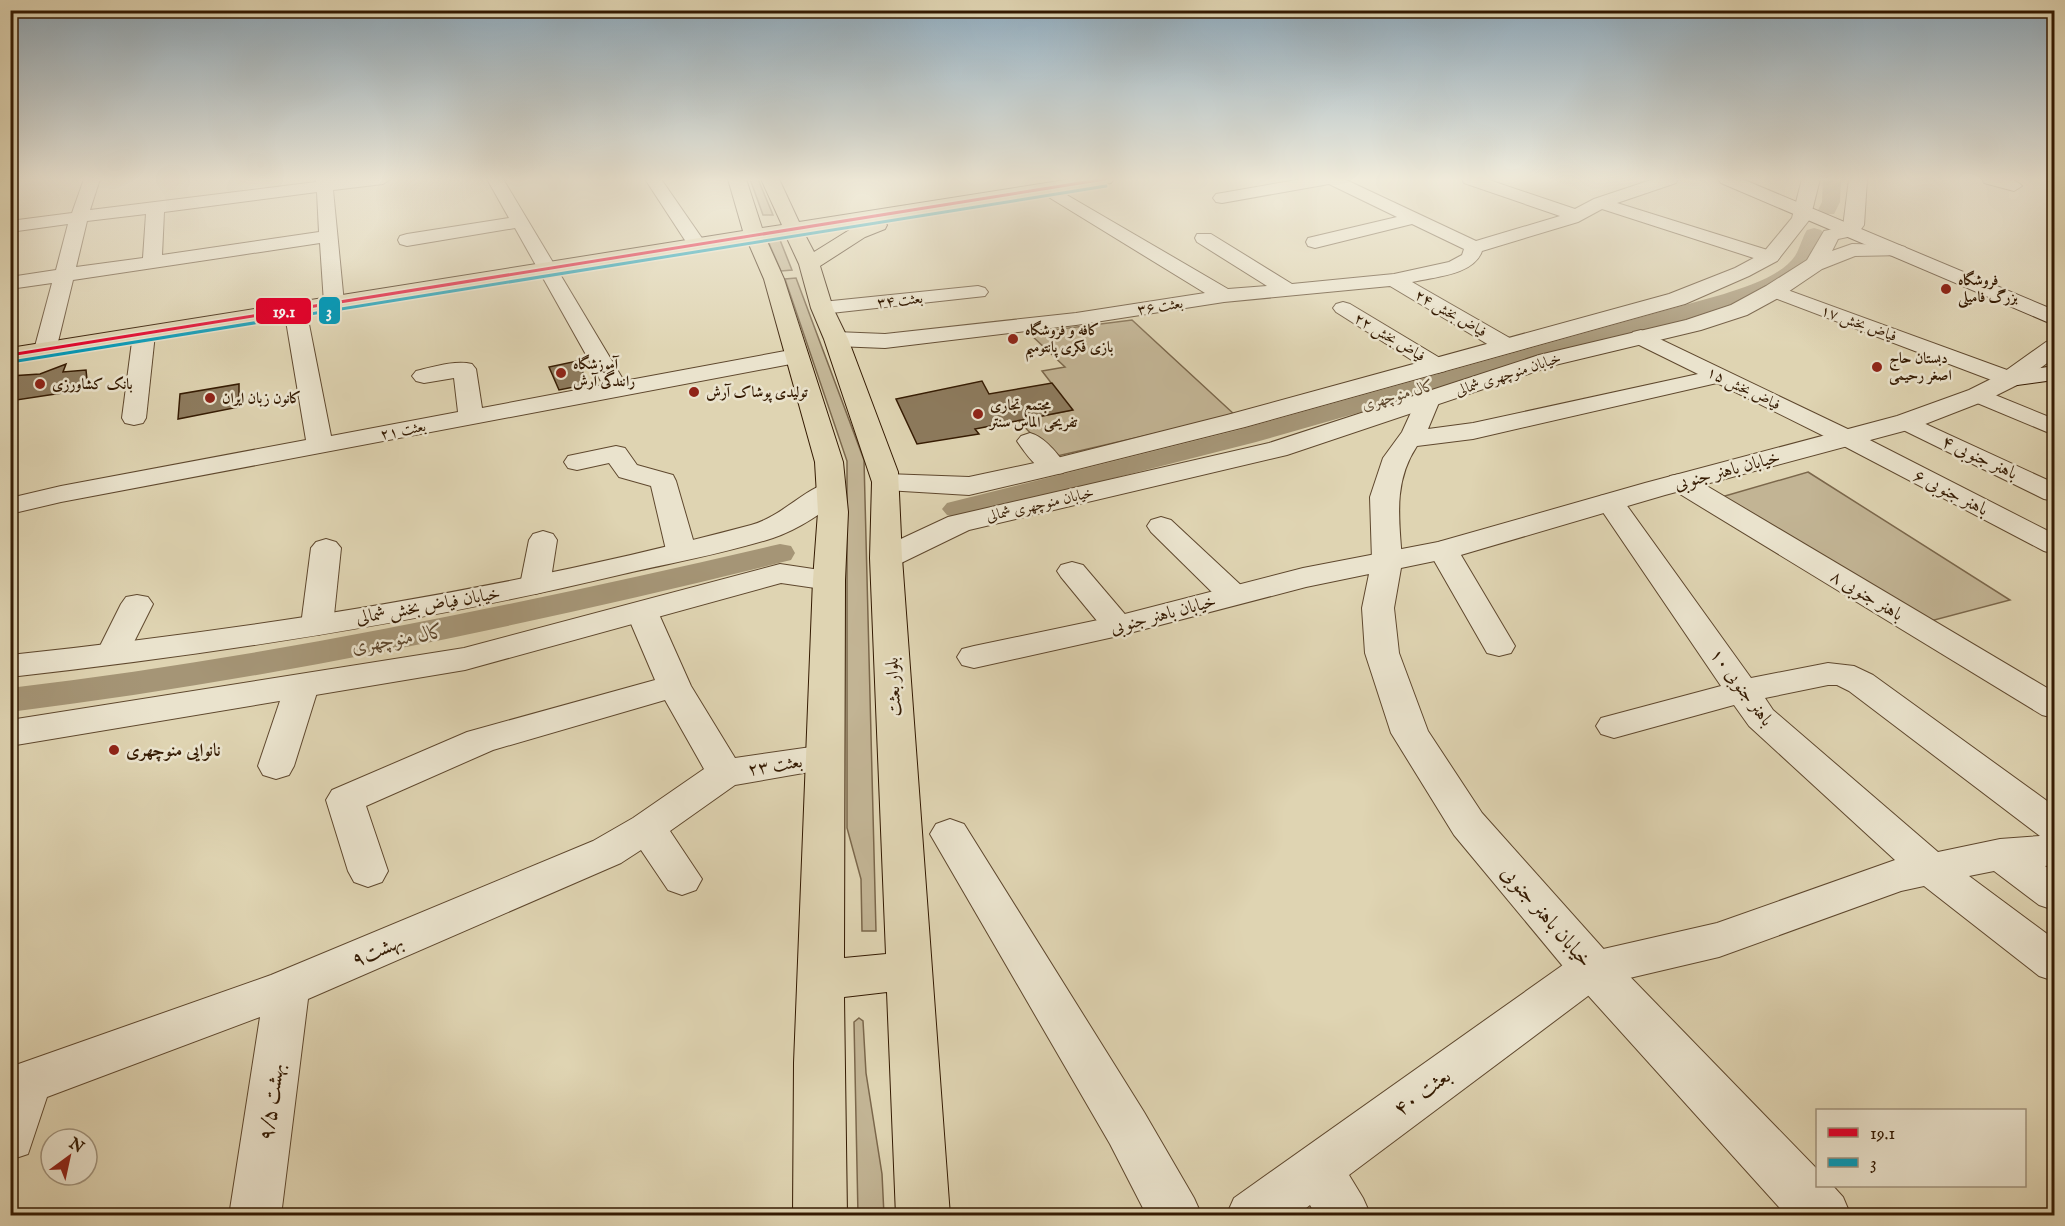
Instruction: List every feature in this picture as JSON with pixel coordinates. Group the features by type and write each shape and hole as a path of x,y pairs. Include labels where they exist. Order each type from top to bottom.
{"main road":[{"path":"757,236 829,462 833,512 825,758 820,1215"},
{"path":"764,258 779,236"},
{"name":"بلوار بعثت","path":"801,236 886,482 886,558 923,1215"},
{"path":"10,355 697,244 732,248 764,258 824,308 857,236"},
{"path":"821,980 908,971"}],"street":[{"path":"45,350 74,236"},
{"path":"152,262 153,236"},
{"path":"10,283 327,236"},
{"path":"328,236 334,303"},
{"path":"407,240 431,236"},
{"path":"528,236 617,389"},
{"path":"692,236 697,244"},
{"path":"1126,236 1224,296"},
{"path":"1315,242 1339,236"},
{"path":"1460,236 1508,252"},
{"path":"1481,245 1514,236"},
{"path":"1705,236 1770,257"},
{"name":"خیابان منوچهری شمالی","path":"886,482 969,486 1236,421 1677,298 1742,272 1770,257 1788,236"},
{"name":"خیابان منوچهری شمالی","path":"886,558 959,523 1277,449 1547,360 1693,325 1739,310 1774,291 1815,264 1830,236"},
{"path":"1863,236 2055,318"},
{"path":"1204,238 1288,290"},
{"name":"بعثت ۳۶","path":"824,308 885,341 1076,319 1224,296 1394,280 1455,266 1470,258 1481,245"},
{"path":"1815,264 1852,250 1898,251"},
{"name":"فیاض بخش ۲۴","path":"1394,280 1507,346"},
{"name":"فیاض بخش ۱۷","path":"1774,291 2010,379"},
{"name":"بعثت ۳۴","path":"824,308 978,292"},
{"name":"فیاض بخش ۲۲","path":"1343,308 1437,366"},
{"path":"295,309 320,446"},
{"path":"134,418 144,334"},
{"name":"فیاض بخش ۱۵","path":"1641,337 1847,438"},
{"name":"خیابان باهنر جنوبی","path":"975,657 1118,626 1233,595 1387,560 1443,550 1680,482 1906,422 1978,395 2010,379 2055,347"},
{"name":"بعثت ۲۱","path":"10,506 796,356"},
{"path":"424,376 464,369 471,417"},
{"path":"2010,379 2055,373"},
{"path":"1409,439 1473,431 1719,375"},
{"path":"1978,395 2055,428"},
{"path":"1387,560 1384,497 1396,458 1409,439 1428,400"},
{"name":"باهنر جنوبی ۴","path":"1906,422 2055,492"},
{"path":"373,435 376,461"},
{"name":"باهنر جنوبی ۶","path":"1847,438 2055,545"},
{"path":"1030,441 1054,467"},
{"path":"576,462 616,454 628,471 663,481 681,550"},
{"name":"باهنر جنوبی ۸","path":"1680,482 2055,707"},
{"name":"خیابان فیاض بخش شمالی","path":"10,666 216,642 428,607 535,585 764,531 796,516 830,491"},
{"name":"باهنر جنوبی ۱۰","path":"1610,502 1761,718 1931,869 2055,963"},
{"path":"1161,526 1233,595"},
{"path":"535,585 543,540"},
{"path":"317,625 326,548"},
{"path":"1443,550 1499,646"},
{"name":"خیابان باهنر جنوبی","path":"1387,560 1378,608 1382,653 1410,733 1468,824 1592,968 1824,1215"},
{"path":"1072,571 1118,626"},
{"path":"10,733 465,659 780,573 829,580"},
{"path":"112,654 137,604"},
{"path":"642,612 674,686 725,773"},
{"path":"1614,726 1743,691 1828,674 1842,674 1861,683 2055,826"},
{"path":"276,766 302,686"},
{"path":"368,871 345,800 480,741 674,686"},
{"name":"بعثت ۲۳","path":"725,773 825,758"},
{"name":"بهشت۹","path":"19,1086 287,988 607,852 647,828 725,773"},
{"path":"647,828 682,879"},
{"path":"950,834 1127,1128 1176,1215"},
{"path":"1592,968 1719,940 1896,876 2000,854 2055,850"},
{"path":"2000,854 2055,894"},
{"name":"بعثت ۴۰","path":"1252,1215 1592,968"},
{"name":"بهشت ۹/۵","path":"255,1215 287,988"},
{"path":"10,1137 19,1086"},
{"path":"1317,1169 1345,1215"}],"shaded area":[{"path":"780,240 792,270 781,271 768,241"},
{"path":"796,278 864,460 876,931 862,931 861,879 847,828 847,461 785,279"},
{"path":"1132,320 1235,415 1053,457 1019,421 1072,410 1042,371 1065,367 1029,333"},
{"path":"1808,472 2010,600 1923,623 1718,498"},
{"path":"859,1018 863,1021 866,1073 882,1174 884,1215 858,1215 854,1022"}],"building":[{"name":"آموزشگاه رانندگی آرش","path":"577,361 589,384 559,390 549,367"},
{"name":"بانک کشاورزی","path":"66,364 63,372 86,370 88,389 10,401 10,376 40,374"},
{"name":"مجتمع تجاری تفریحی الماس سنتر","path":"982,381 989,394 1052,383 1073,410 975,429 979,434 917,444 896,399"},
{"name":"کانون زبان ایران","path":"239,384 239,407 178,419 180,394"}],"waterway":[{"name":"کال منوچهری","path":"957,509 1247,436 1732,299 1769,284 1795,267 1804,257 1813,236"},
{"name":"کال منوچهری","path":"10,700 205,674 301,657 494,618 780,553"}],"transit line":[{"name":"19.1","path":"10,355 749,236"},
{"name":"3","path":"11,362 794,236"}],"place":[{"name":"فروشگاه بزرگ فامیلی","path":"1946,289"},
{"name":"کافه و فروشگاه بازی فکری پانتومیم","path":"1013,339"},
{"name":"دبستان حاج اصغر رحیمی","path":"1877,367"},
{"name":"آموزشگاه رانندگی آرش","path":"561,373"},
{"name":"بانک کشاورزی","path":"40,384"},
{"name":"تولیدی پوشاک آرش","path":"694,392"},
{"name":"کانون زبان ایران","path":"210,398"},
{"name":"مجتمع تجاری تفریحی الماس سنتر","path":"978,414"},
{"name":"نانوایی منوچهری","path":"114,750"}]}
